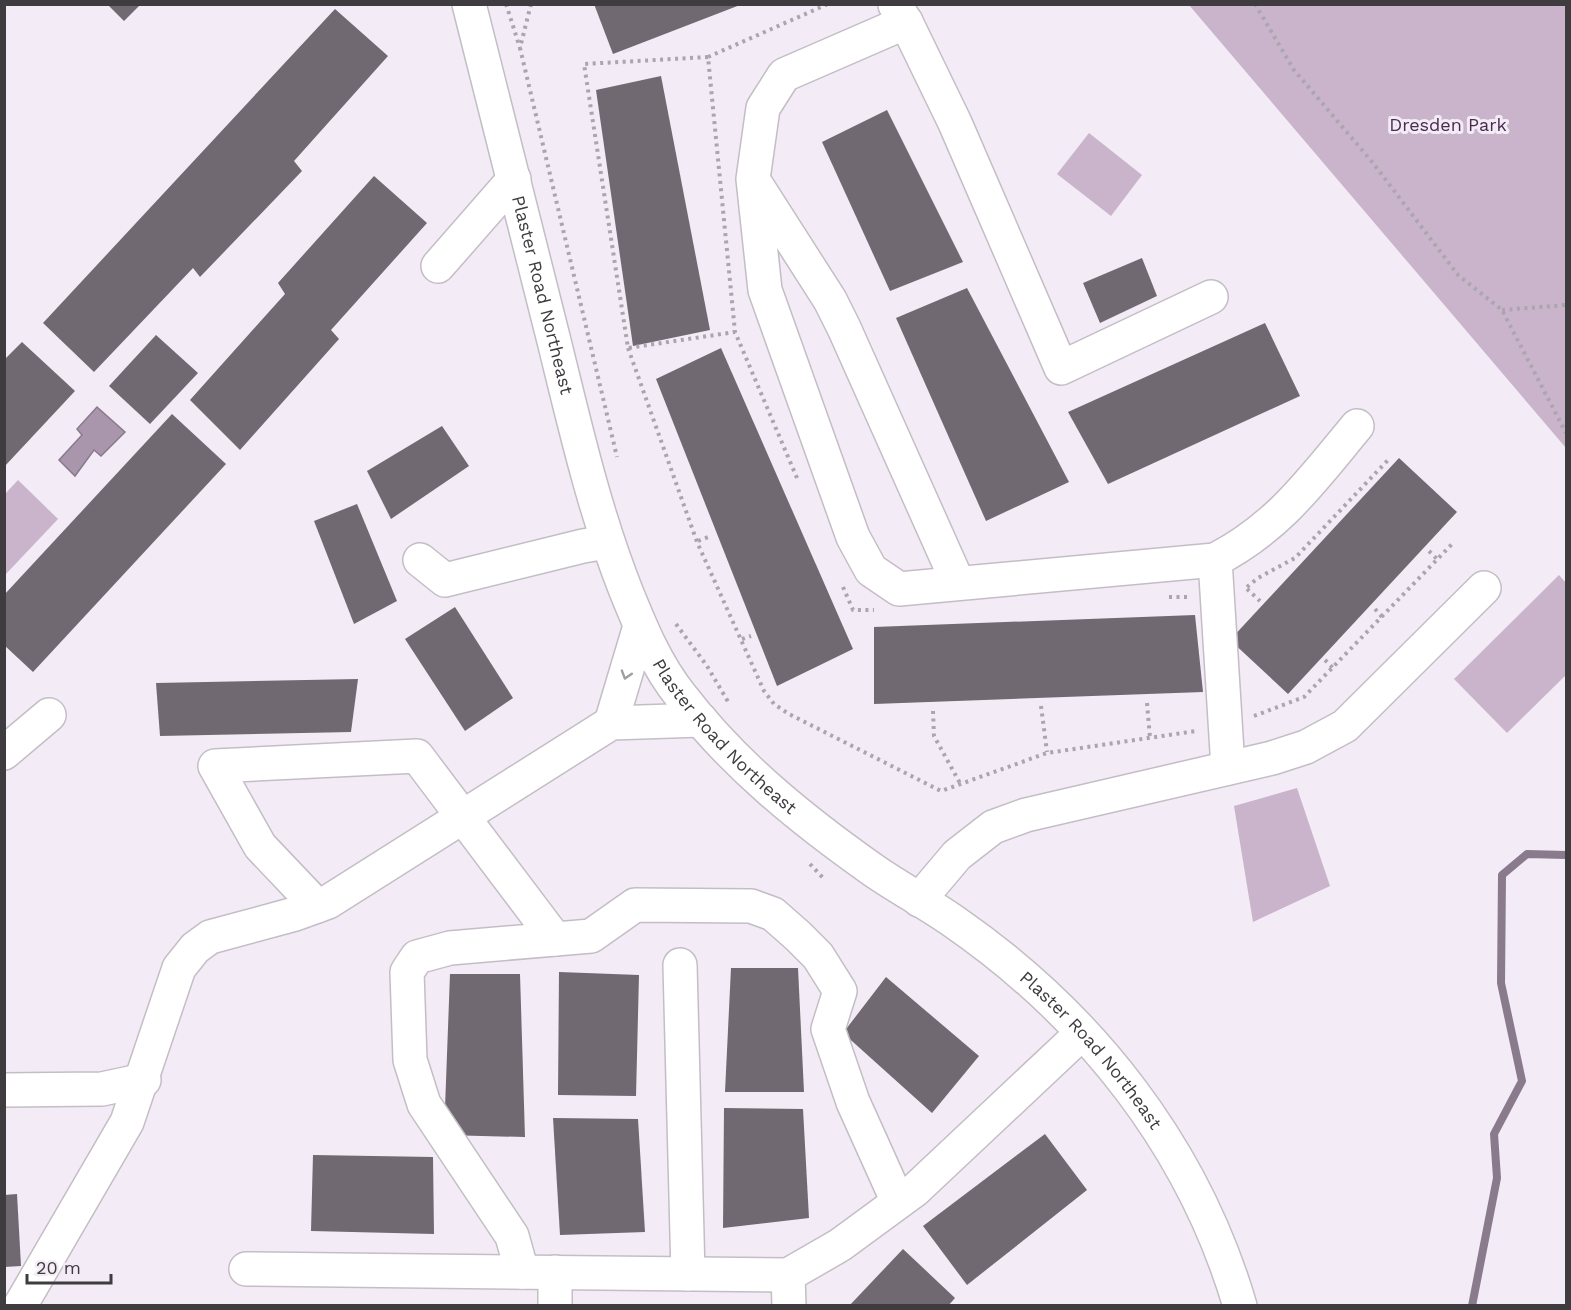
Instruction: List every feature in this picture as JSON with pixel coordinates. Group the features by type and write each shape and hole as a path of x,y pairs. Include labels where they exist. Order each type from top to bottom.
{"street":[{"name":"Plaster Road Northeast","path":"469,4 584,463 607,542 640,626 678,693 720,745 801,816 998,954 1108,1058 1155,1122 1203,1206 1240,1305"},
{"path":"1211,297 1061,368 955,123 900,13 784,75 763,108 753,179 765,290 853,537 871,570 900,589 1215,560 1246,544 1286,511 1357,426"},
{"path":"438,266 514,179"},
{"path":"753,179 830,300 958,583"},
{"path":"420,560 445,580 607,542"},
{"path":"1215,560 1228,768"},
{"path":"919,900 957,855 993,827 1026,815 1228,768 1306,747 1345,726 1484,588"},
{"path":"611,723 640,626"},
{"path":"4,753 49,715"},
{"path":"20,1305 127,1122 144,1080 180,968 195,948 210,937 328,902 462,815 611,723 701,720"},
{"path":"317,906 260,846 215,766 417,756 555,939"},
{"path":"522,1272 512,1236 424,1104 410,1060 406,972 417,957 450,948 591,936 635,905 751,906 773,914 818,956 840,991 828,1029 853,1102 898,1202"},
{"path":"680,965 688,1274"},
{"path":"246,1269 688,1274 788,1290 840,1245 898,1202 949,1158 1082,1033"},
{"path":"4,1090 102,1089 144,1080"},
{"path":"555,1272 555,1305"}],"path":[{"path":"506,4 520,48 619,464"},
{"path":"520,48 531,4"},
{"path":"1255,4 1294,70 1373,163 1458,275 1502,310 1566,433"},
{"path":"708,57 584,64 628,348 697,542 764,691 774,704 789,714 941,791 1047,753 1197,730"},
{"path":"1502,310 1566,305"},
{"path":"628,348 735,332"},
{"path":"1236,594 1258,578 1295,558 1388,460"},
{"path":"697,542 711,536"},
{"path":"1251,717 1304,697 1383,618 1454,542"},
{"path":"1429,551 1438,560"},
{"path":"1246,588 1260,601"},
{"path":"1375,609 1383,618"},
{"path":"674,623 708,666 734,711"},
{"path":"742,639 751,636"},
{"path":"1325,660 1333,668"},
{"path":"1147,703 1150,738"},
{"path":"1041,705 1047,753"},
{"path":"933,711 934,736 961,785"}],"green space":[{"name":"Dresden Park","path":"1189,5 1566,5 1566,448"},
{"path":"1089,133 1142,175 1111,216 1057,174"},
{"path":"18,480 58,519 5,575 5,494"},
{"path":"1559,575 1566,583 1566,675 1507,733 1454,679"},
{"path":"1297,788 1330,886 1253,922 1234,806"}],"shaded area":[{"path":"97,407 125,432 101,456 94,450 75,476 59,460 82,435 77,429"}],"building":[{"path":"107,4 141,4 124,21"},
{"path":"594,4 740,4 740,5 613,54"},
{"path":"335,9 388,56 294,161 302,171 200,277 193,268 94,372 43,323"},
{"path":"661,76 710,330 633,346 596,90"},
{"path":"887,110 963,262 890,291 822,142"},
{"path":"374,176 427,223 331,330 339,339 240,450 190,400 285,294 278,283"},
{"path":"1142,258 1157,296 1100,323 1083,283"},
{"path":"967,288 1069,482 986,521 896,318"},
{"path":"1265,323 1300,396 1108,484 1068,412"},
{"path":"156,335 198,373 150,424 109,386"},
{"path":"22,342 75,391 4,467 4,360"},
{"path":"721,348 853,649 777,686 656,379"},
{"path":"172,414 226,464 33,672 4,645 4,595"},
{"path":"442,426 469,466 391,519 367,471"},
{"path":"1399,458 1457,512 1288,694 1230,640"},
{"path":"357,504 397,601 354,624 314,521"},
{"path":"455,607 513,698 465,731 405,639"},
{"path":"1195,615 1203,692 874,704 874,627"},
{"path":"358,679 351,732 160,736 156,683"},
{"path":"731,968 798,968 804,1092 725,1092"},
{"path":"559,972 639,975 636,1096 558,1095"},
{"path":"450,974 520,974 525,1137 444,1135"},
{"path":"886,977 979,1056 932,1113 843,1033"},
{"path":"724,1108 803,1109 809,1218 723,1228"},
{"path":"553,1118 638,1119 645,1232 560,1235"},
{"path":"1045,1134 1087,1190 967,1285 923,1226"},
{"path":"313,1155 433,1157 434,1234 311,1231"},
{"path":"17,1194 21,1266 4,1267 4,1195"},
{"path":"903,1249 955,1298 948,1306 849,1306"}],"waterway":[{"path":"1472,1306 1497,1178 1494,1134 1522,1081 1501,983 1502,875 1527,854 1566,855"}]}
